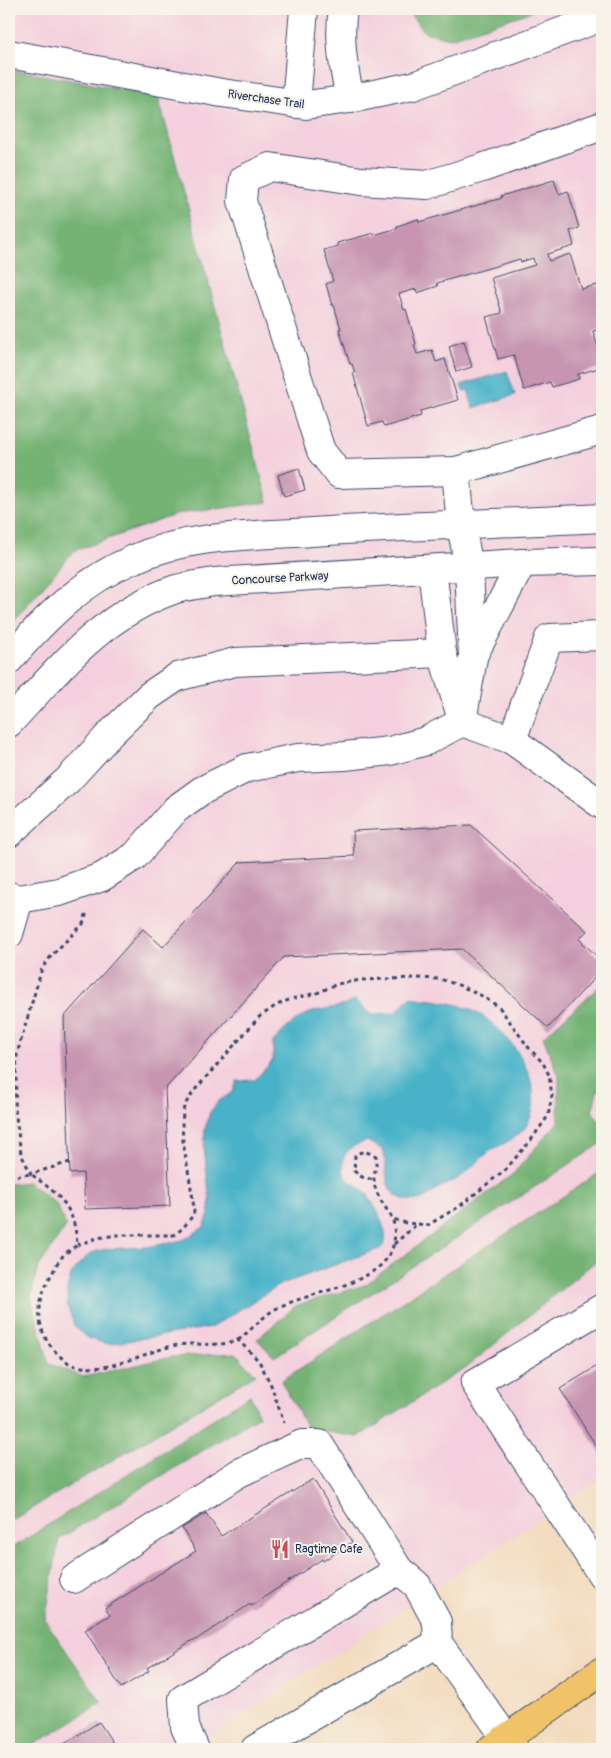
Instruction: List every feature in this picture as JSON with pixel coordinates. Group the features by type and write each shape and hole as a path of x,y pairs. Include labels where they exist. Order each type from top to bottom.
{"main road":[{"path":"504,1746 602,1671"}],"street":[{"path":"296,104 304,9"},
{"path":"343,9 341,22 342,58 350,99"},
{"name":"Riverchase Trail","path":"9,54 222,93 306,105 350,99 413,86 602,17"},
{"path":"601,130 427,185 361,181 270,167 244,179 242,201 321,451 339,474 456,471 602,430"},
{"path":"456,471 461,525 469,567 472,658 462,722"},
{"path":"9,660 37,628 81,589 98,577 134,558 178,544 204,539 602,518"},
{"name":"Concourse Parkway","path":"9,723 72,655 103,627 150,600 178,589 214,582 602,561"},
{"path":"472,658 522,564"},
{"path":"432,569 442,653 462,722"},
{"path":"512,740 549,638 602,636"},
{"path":"9,833 68,780 110,734 149,696 177,677 235,662 442,653"},
{"path":"9,934 14,898 59,892 102,876 135,856 176,809 201,791 248,768 298,758 345,756 390,751 426,741 462,722 512,740 602,805"},
{"path":"602,1308 475,1383 602,1575"},
{"path":"74,1579 239,1473 302,1444 319,1444 399,1570 417,1585 437,1622 438,1643 504,1746"},
{"path":"194,1749 185,1727 183,1699 399,1570"},
{"path":"255,1749 438,1643"}],"path":[{"path":"77,1245 76,1227 69,1208 52,1190 31,1174 21,1154 15,1109 17,1054 42,968 52,955 83,924 87,912 80,884"},
{"path":"374,1180 362,1177 354,1171 355,1155 361,1152 369,1152 376,1156 374,1180 379,1196 393,1219 394,1244 389,1256 373,1272 356,1281 278,1307 263,1317 238,1340 226,1344 179,1345 160,1349 126,1361 98,1367 82,1367 63,1360 49,1344 40,1323 39,1302 45,1284 62,1256 77,1245 97,1238 117,1235 174,1234 184,1228 194,1214 182,1122 184,1106 194,1091 259,1017 292,999 317,993 337,984 361,980 415,978 440,980 461,986 499,1007 529,1048 543,1063 549,1075 552,1096 548,1116 506,1170 460,1206 428,1225 406,1223 393,1219"},
{"path":"9,1177 31,1174 70,1162"},
{"path":"394,1244 418,1224"},
{"path":"238,1340 259,1361 267,1377 293,1448"}],"shaded area":[{"path":"9,9 602,9 602,1478 190,1749 9,1749"}],"green space":[{"path":"406,9 539,9 451,38 424,32"},
{"path":"9,69 158,96 268,502 178,514 74,551 9,626"},
{"path":"602,984 602,1074 592,1111 602,1125 602,1143 274,1357 257,1339 297,1305 365,1285 513,1174 558,1122 559,1076 543,1037"},
{"path":"602,1171 602,1256 468,1366 358,1437 308,1429 281,1381"},
{"path":"28,1182 56,1204 66,1226 37,1270 31,1298 49,1364 84,1377 172,1357 235,1353 256,1374 9,1522 9,1184"},
{"path":"250,1395 259,1416 59,1539 45,1620 102,1703 27,1749 9,1749 9,1550"}],"water":[{"path":"507,371 515,395 473,408 468,390 463,391 461,385"},
{"path":"410,997 447,1002 469,1009 497,1028 509,1041 528,1073 533,1090 533,1107 528,1123 521,1132 492,1150 457,1179 414,1201 399,1197 390,1189 383,1150 367,1141 351,1148 345,1154 343,1162 344,1174 367,1194 380,1218 385,1239 380,1249 279,1285 212,1327 108,1344 87,1338 75,1327 68,1308 67,1290 71,1275 91,1253 106,1249 147,1247 183,1240 204,1227 209,1214 210,1202 204,1148 205,1129 210,1112 219,1101 233,1092 237,1081 255,1080 273,1060 273,1042 290,1025 305,1015 344,1005 355,1000 370,1014 395,1013"}],"building":[{"path":"554,180 559,194 568,191 579,228 570,231 574,246 547,254 549,261 570,254 581,289 597,285 598,287 602,286 602,329 593,331 602,360 602,367 578,374 579,379 552,387 550,382 524,390 514,355 498,359 486,317 502,313 491,278 535,265 533,258 521,262 520,259 437,283 438,286 417,293 416,289 399,294 404,310 406,309 417,354 432,350 436,362 445,359 458,400 420,411 421,416 384,427 382,422 368,426 353,373 355,373 352,364 350,364 334,305 332,305 326,284 333,281 324,250 338,246 337,243 374,233 374,235 398,228 397,226 418,219 419,222 502,198 501,196"},
{"path":"464,341 472,367 456,372 449,346"},
{"path":"299,468 305,490 284,496 278,475"},
{"path":"471,825 587,931 579,939 602,961 602,970 548,1028 462,949 284,957 165,1089 170,1206 85,1209 83,1173 70,1174 64,1017 143,929 163,947 240,862 354,856 353,831"},
{"path":"602,1363 602,1455 560,1389"},
{"path":"313,1479 352,1542 323,1561 322,1559 251,1606 250,1604 194,1641 147,1668 149,1671 121,1688 85,1630 110,1615 105,1608 196,1551 182,1528 206,1513 221,1536"},
{"path":"99,1722 117,1749 56,1749"}],"place":[{"name":"Ragtime Cafe","path":"280,1549"}]}
